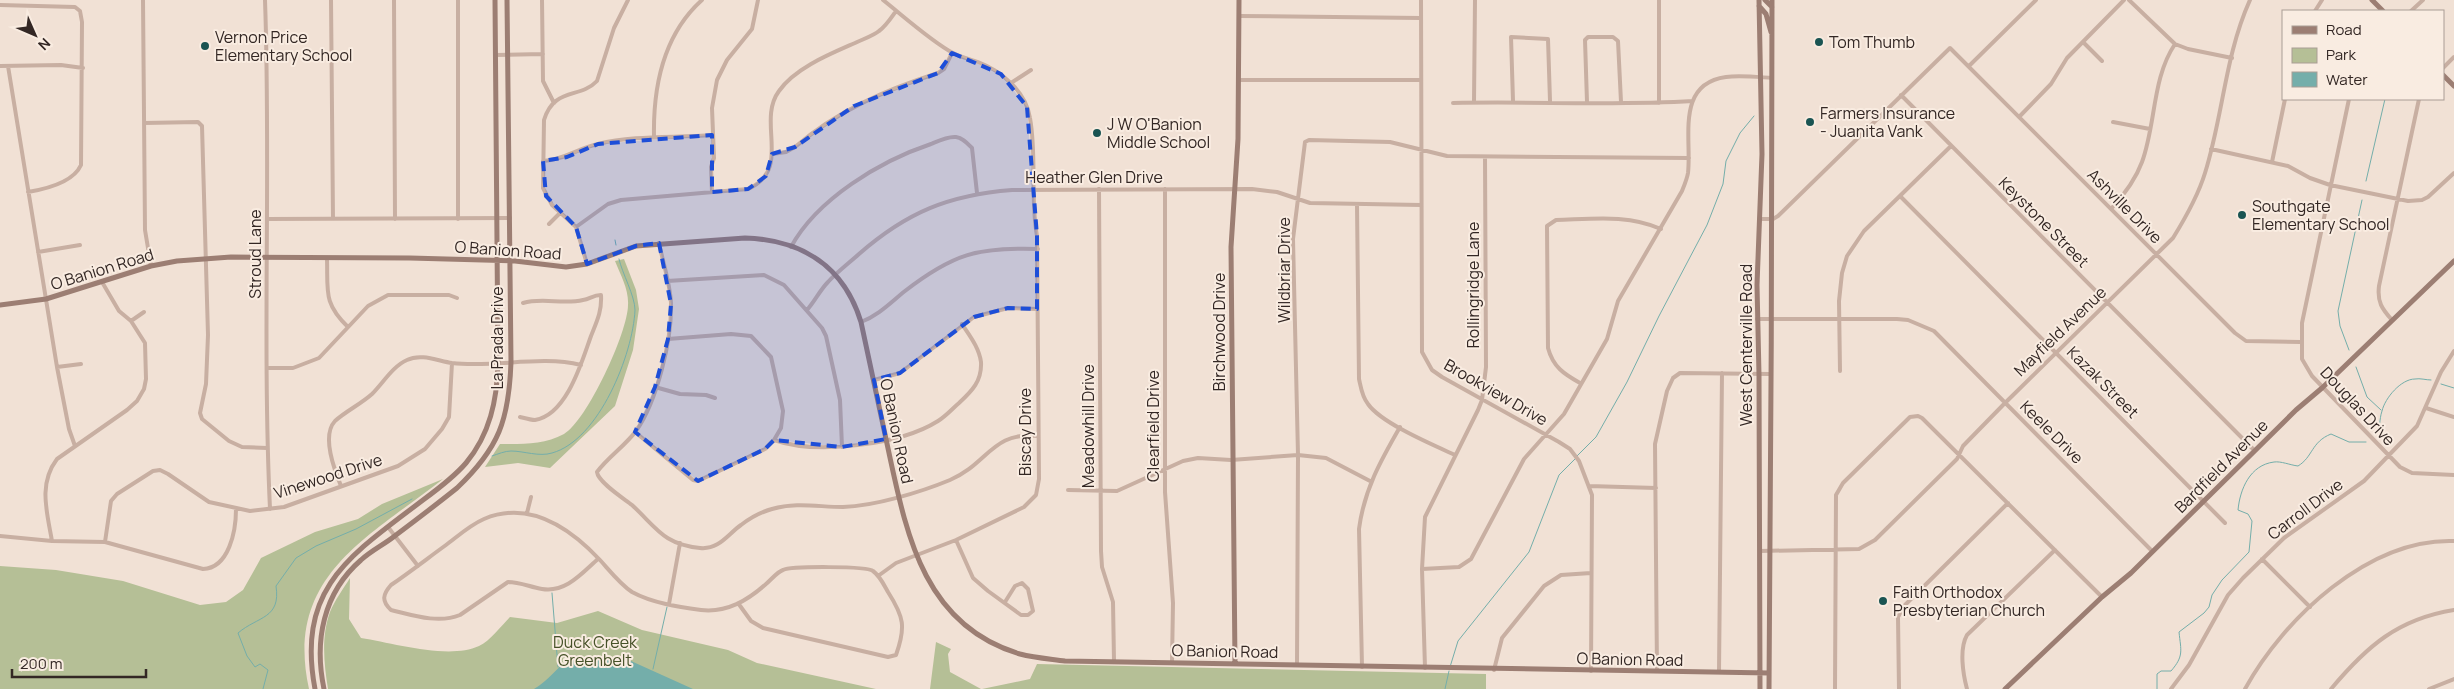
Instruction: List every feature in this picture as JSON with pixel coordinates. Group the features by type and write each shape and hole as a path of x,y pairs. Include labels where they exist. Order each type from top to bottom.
{"street":[{"path":"142,0 145,230 151,266"},
{"name":"Stroud Lane","path":"265,0 268,219 267,448 270,509"},
{"path":"331,0 333,219"},
{"path":"394,0 395,220"},
{"path":"458,0 458,219"},
{"name":"La Prada Drive","path":"316,689 310,659 310,642 315,616 327,587 346,562 444,484 473,454 488,428 493,411 497,392 498,364 495,0"},
{"name":"La Prada Drive","path":"324,689 320,671 319,642 327,609 344,578 363,558 457,488 481,463 494,443 505,415 510,396 511,362 507,0"},
{"path":"542,0 544,81 554,103"},
{"path":"587,264 576,227 546,196 543,188 544,120 554,103 566,94 590,87 597,81 614,28 628,0"},
{"path":"654,137 654,113 658,82 670,42 691,10 702,0"},
{"path":"712,192 711,167 714,158 712,108 716,80 727,60 752,29 758,0"},
{"name":"Biscay Drive","path":"878,576 896,563 956,540 1015,512 1036,495 1039,479 1038,249 1030,116 1023,98 1011,83 990,68 952,53 883,0"},
{"name":"Birchwood Drive","path":"1235,664 1231,247 1238,139 1239,0"},
{"name":"Brookview Drive","path":"1421,0 1422,352 1432,370 1570,449 1582,470 1592,495 1591,671"},
{"path":"1474,102 1475,0"},
{"path":"1659,0 1659,103"},
{"path":"1766,0 1772,7"},
{"name":"West Centerville Road","path":"1769,689 1770,374 1773,219 1772,0"},
{"path":"1969,66 2036,0"},
{"path":"2019,117 2051,84 2067,58 2124,0"},
{"path":"2129,0 2175,44 2188,49 2232,58"},
{"name":"Mayfield Avenue","path":"1760,551 1859,549 1876,540 1960,455 1963,446 2005,403 2173,238 2185,220 2200,188 2239,28 2250,0"},
{"path":"2372,0 2382,10"},
{"path":"2412,10 2423,0"},
{"path":"1759,3 1766,14 1772,35"},
{"name":"West Centerville Road","path":"1759,3 1762,154 1757,318 1759,374 1760,689"},
{"path":"0,6 71,6 80,12 83,68 81,165 78,172 71,178 28,192"},
{"path":"576,227 608,204 621,200 748,189 755,186 769,171 772,154 771,109 779,91 791,78 802,71 834,52 878,32 896,11"},
{"path":"1239,16 1421,18"},
{"path":"1513,101 1511,37 1548,39 1550,101"},
{"path":"1587,102 1585,40 1588,37 1613,37 1618,41 1621,102"},
{"path":"2083,42 2102,61"},
{"path":"2111,210 2125,194 2143,160 2164,67 2175,44"},
{"name":"Ashville Drive","path":"1901,95 1950,48 2218,318 2246,340 2300,342"},
{"path":"772,154 795,148 854,106 898,86 944,70 952,53"},
{"path":"494,55 542,54"},
{"path":"2444,67 2454,57"},
{"path":"0,66 61,65 83,68"},
{"path":"8,66 57,367 68,429 75,446"},
{"path":"1011,83 1031,70"},
{"path":"2444,76 2454,86"},
{"path":"1422,569 1459,567 1471,559 1524,458 1564,414 1580,383 1607,339 1618,301 1682,192 1688,175 1688,113 1692,101 1700,91 1719,79 1772,78"},
{"path":"1238,80 1421,80"},
{"path":"1760,219 1773,219 1901,95"},
{"name":"Keystone Street","path":"1901,95 2254,450"},
{"path":"2272,162 2285,100"},
{"name":"Douglas Drive","path":"2349,100 2302,323 2300,342 2302,359 2322,388 2400,467 2412,473 2454,475"},
{"path":"2392,320 2382,308 2378,298 2419,100"},
{"path":"1453,103 1513,101 1659,103 1692,101"},
{"path":"144,123 198,122 202,126 208,335 206,384 200,413 202,419 229,441 242,447 267,448"},
{"path":"2113,122 2150,129"},
{"path":"543,161 567,157 598,144 654,137 712,135"},
{"path":"791,247 799,233 811,219 851,185 892,159 947,138 961,139 972,148 977,193"},
{"name":"Wildbriar Drive","path":"1297,665 1298,455 1293,239 1303,146 1310,140 1390,142 1447,156 1689,158"},
{"path":"1840,371 1842,273 1847,256 1864,231 1951,146"},
{"path":"2211,149 2288,166 2330,185 2397,199 2422,200 2454,173"},
{"path":"1762,154 1772,154"},
{"name":"Rollingridge Lane","path":"1425,668 1422,569 1426,517 1482,400 1486,367 1485,157"},
{"name":"Heather Glen Drive","path":"808,310 826,284 879,236 906,218 942,202 977,193 1099,189 1235,190 1276,192 1310,203 1421,205"},
{"name":"Meadowhill Drive","path":"1099,189 1101,551 1102,567 1112,602 1114,661"},
{"name":"Clearfield Drive","path":"1165,189 1166,532 1172,603 1172,662"},
{"name":"Kazak Street","path":"1900,196 2225,523"},
{"path":"1358,205 1359,379 1362,393 1367,404 1379,415 1455,456"},
{"path":"549,224 560,212"},
{"path":"268,219 395,220 510,218"},
{"path":"1580,383 1563,373 1556,366 1551,359 1548,348 1547,226 1556,220 1626,219 1639,220 1661,229"},
{"name":"O Banion Road","path":"0,305 46,300 151,266 206,259 498,260 566,267 587,264 636,246 659,243 762,238 814,256 836,274 853,301 861,322 898,496 921,568 942,602 967,625 1000,646 1021,654 1066,662 1114,661 1437,669 1769,673"},
{"path":"659,243 671,304 668,339 655,387 644,418 635,432 600,468 597,476 630,503 662,536 680,543 702,548 715,547 742,524 763,512 801,504 844,507 924,490 960,475 978,464 1002,441 1024,434 1038,436"},
{"path":"38,252 80,245"},
{"path":"861,322 876,316 904,292 948,261 970,253 997,248 1038,249"},
{"path":"327,258 329,301 332,312 348,327"},
{"name":"Bardfield Avenue","path":"2004,689 2102,597 2132,573 2254,450 2322,388 2454,261"},
{"path":"667,281 764,275 784,285 808,310 826,336 840,400 842,448"},
{"path":"52,541 44,491 46,480 57,459 127,410 137,401 144,389 146,379 145,343 131,321 118,311 102,282"},
{"path":"268,368 293,368 319,358 368,306 388,295 449,295 457,298"},
{"path":"520,417 535,420 551,412 565,397 581,365 600,317 601,295 593,295 584,300 551,302 535,300 523,303"},
{"path":"874,380 900,373 962,324 986,312 1008,308 1038,309"},
{"path":"131,321 144,312"},
{"name":"Keele Drive","path":"1757,318 1908,320 1934,331 2152,551"},
{"path":"774,440 787,444 842,448 918,430 939,420 976,386 980,374 979,354 962,324"},
{"path":"635,432 693,480 698,481 765,448 774,440 781,428 783,410 771,357 756,339 751,336 731,334 668,339"},
{"name":"Carroll Drive","path":"2171,689 2189,665 2228,595 2262,559 2295,530 2350,492 2389,456 2417,426 2441,372 2454,351"},
{"path":"342,486 333,465 329,445 332,426 336,421 364,402 393,370 407,360 424,358 452,363 498,364 565,361 581,365"},
{"name":"Vinewood Drive","path":"105,542 111,501 117,494 153,471 160,470 168,474 209,502 236,510 284,507 398,466 413,458 435,439 449,417 452,363"},
{"path":"57,367 81,364"},
{"path":"1657,671 1656,444 1658,425 1669,384 1680,373 1770,374"},
{"path":"1719,672 1722,373"},
{"path":"655,387 680,394 706,395 716,398"},
{"path":"2426,408 2454,417"},
{"path":"1835,689 1836,495 1839,488 1910,417 1918,416 1960,455 2102,597"},
{"path":"1362,667 1359,529 1361,510 1370,481 1400,427"},
{"path":"1068,490 1117,491 1189,459 1232,460 1298,455 1326,458 1370,481"},
{"path":"1589,486 1656,488"},
{"path":"527,513 531,496"},
{"path":"1899,689 1898,617 1904,606 2008,504"},
{"path":"0,536 52,541 105,542 203,569 212,569 220,562 230,543 235,529 236,510"},
{"path":"598,558 569,584 543,590 516,582 508,582 460,615 451,618 440,619 391,610 386,605 385,592 483,519 502,513 527,513 553,521 598,558 630,591 656,602 713,610 726,609 752,596 783,570 799,566 827,568 863,567 872,570 878,576 901,612 903,634 896,655 888,657 763,628 751,621 738,604"},
{"path":"388,527 418,566"},
{"path":"956,540 973,578 988,592 1006,602 1020,615 1028,615 1033,611 1028,589 1022,583 1014,586 1006,602"},
{"path":"2245,689 2265,659 2310,608 2348,575 2415,544 2454,541"},
{"path":"669,604 680,543"},
{"path":"1967,689 1963,651 1967,635 2054,550"},
{"path":"2262,559 2310,608"},
{"path":"1494,670 1502,638 1544,586 1561,575 1591,573"},
{"path":"2331,689 2360,656 2397,627 2433,613 2454,610"},
{"path":"2429,689 2454,680"}],"highlighted area":[{"path":"952,53 1001,74 1027,107 1037,236 1037,309 1008,308 974,317 900,373 874,380 886,439 842,447 774,440 765,449 698,481 635,432 655,387 668,339 671,304 659,243 636,246 587,264 576,227 546,196 543,161 567,157 598,144 712,135 712,192 748,189 766,176 772,154 795,147 854,106 938,73"}],"green space":[{"path":"624,259 636,290 639,309 633,350 615,406 550,468 518,463 485,467 500,444 533,443 556,438 573,426 584,412 605,375 626,318 627,294 615,261"},
{"path":"443,479 361,542 338,564 321,588 309,617 305,650 309,689 0,689 0,566 56,570 123,581 200,605 226,602 243,590 261,558 315,532 358,519 382,504"},
{"name":"Duck Creek Greenbelt","path":"350,578 349,619 361,638 437,651 467,650 487,641 510,617 557,623 598,611 642,630 728,650 757,663 876,689 328,689 324,651 325,631 334,603"},
{"path":"936,642 951,649 948,654 950,672 981,689 930,689"},
{"path":"1037,664 1486,674 1486,689 982,689 1030,679"}],"water":[{"path":"570,657 631,661 693,689 534,689"}],"waterway":[{"path":"2366,181 2385,100"},
{"path":"1577,456 1596,437 1627,382 1707,225 1723,184 1726,161 1740,133 1754,116"},
{"path":"2349,350 2340,326 2338,311 2362,200"},
{"path":"615,240 616,245"},
{"path":"492,456 511,451 537,454 552,453 569,445 585,431 598,414 620,371 633,328 634,304 619,259"},
{"path":"2356,367 2367,397 2381,410"},
{"path":"2376,434 2386,401 2394,390 2410,380 2431,380"},
{"path":"2441,384 2454,388"},
{"path":"2157,689 2157,674 2161,671 2171,671 2180,657 2179,632 2204,613 2209,607 2212,595 2222,580 2249,552 2252,521 2248,514 2238,510 2244,486 2253,473 2266,464 2274,462 2298,466 2324,437 2331,434 2349,442 2366,442"},
{"path":"1450,667 1458,641 1529,552 1559,475 1575,459"},
{"path":"263,689 268,670 260,664 255,667 247,656 238,633 271,611 277,597 276,586 296,558 316,546 356,529 412,499"},
{"path":"552,593 558,667"},
{"path":"653,669 667,607"},
{"path":"1445,689 1449,671"}],"place":[{"name":"Tom Thumb","path":"1819,42"},
{"name":"Vernon Price Elementary School","path":"205,46"},
{"name":"Farmers Insurance - Juanita Vank","path":"1810,122"},
{"name":"J W O'Banion Middle School","path":"1097,133"},
{"name":"Southgate Elementary School","path":"2242,215"},
{"name":"Faith Orthodox Presbyterian Church","path":"1883,601"}]}
